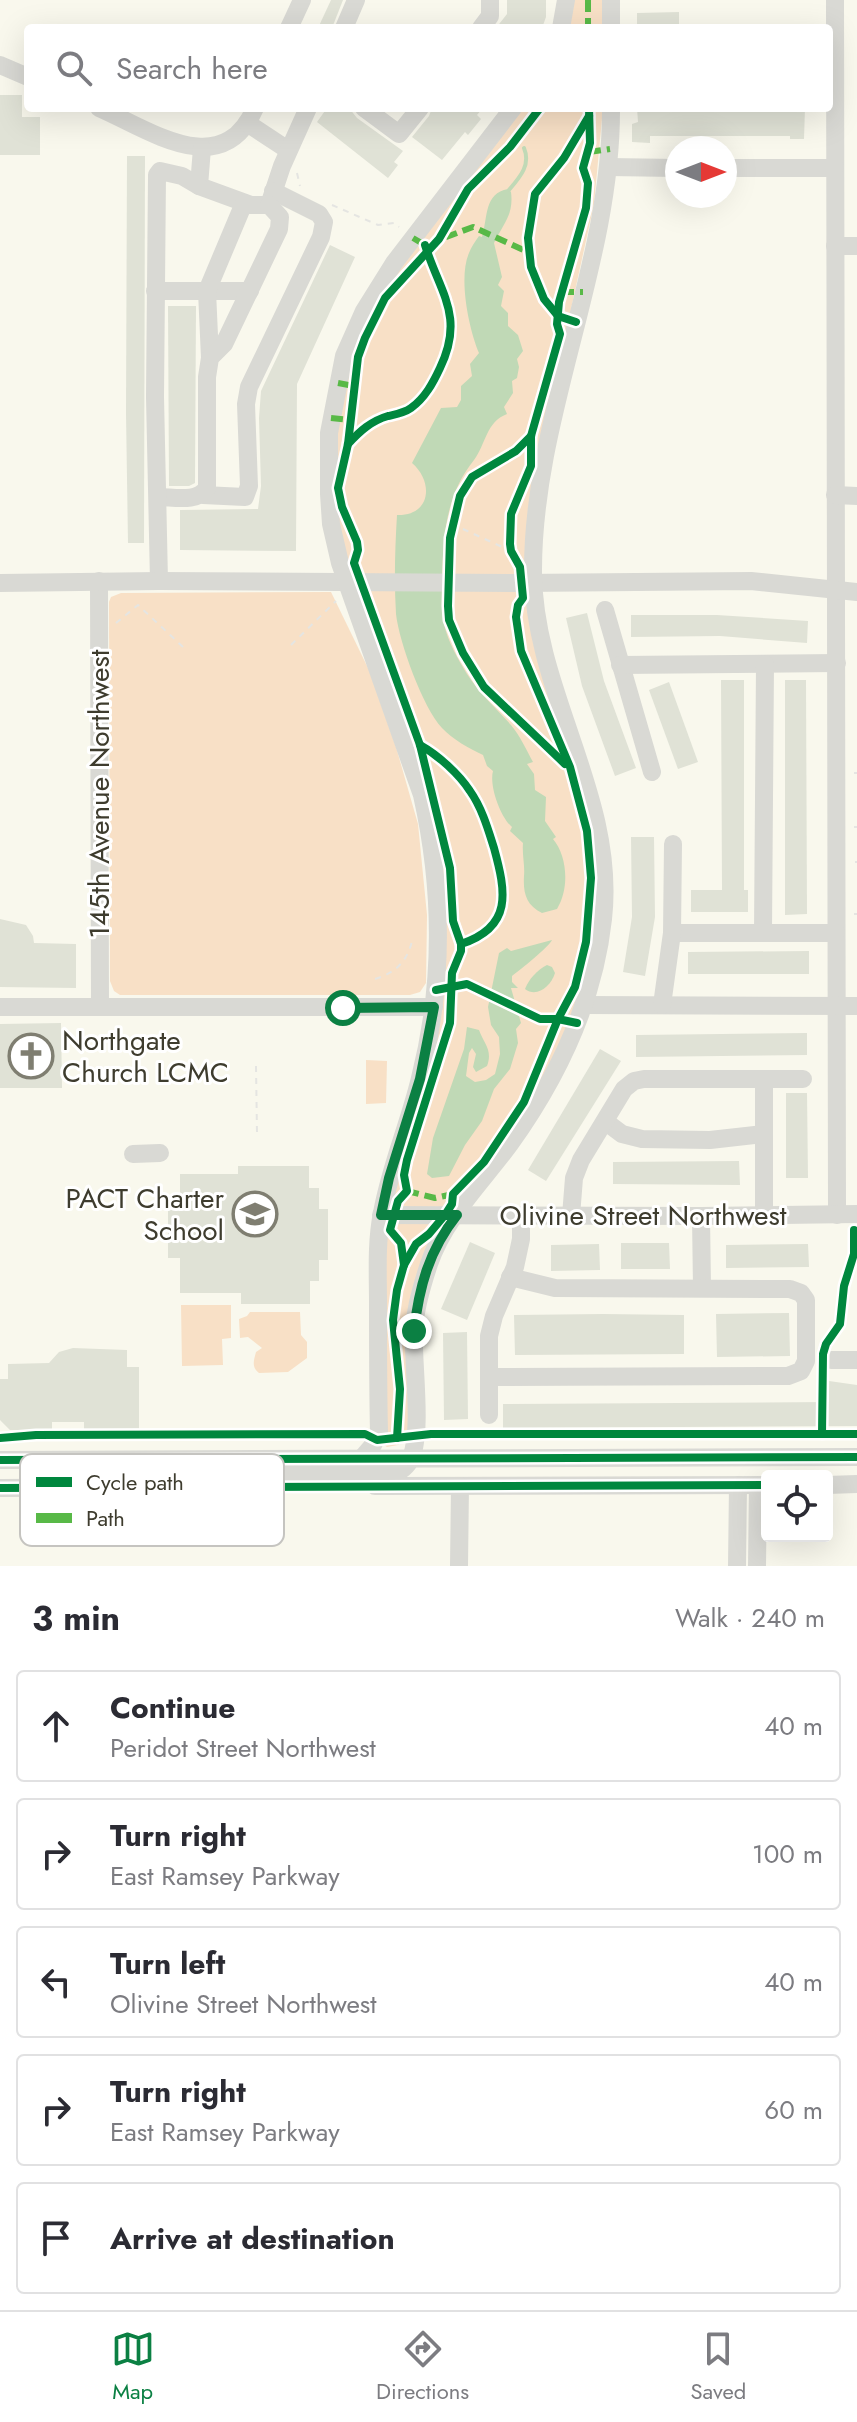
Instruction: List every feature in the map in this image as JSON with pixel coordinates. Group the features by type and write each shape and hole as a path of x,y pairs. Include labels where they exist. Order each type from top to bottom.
{"street":[{"path":"291,24 302,0"},
{"path":"346,24 356,0"},
{"path":"484,24 490,16 490,0"},
{"path":"562,24 566,0"},
{"path":"611,0 611,24"},
{"path":"835,0 837,663 846,684 836,933 837,1215"},
{"path":"0,65 24,75"},
{"path":"108,112 177,144 202,148 228,141 251,116 285,158"},
{"path":"210,358 224,344 279,229 280,217 271,198 306,112"},
{"path":"369,112 399,134 417,112"},
{"path":"361,1459 379,1432 378,1251 381,1215 389,1178 420,1079 438,977 439,926 430,832 410,757 337,551 329,494 329,433 344,356 364,311 413,238 510,112"},
{"path":"284,1475 391,1475 402,1472 411,1458 416,1436 416,1308 438,1239 535,1107 585,1005 594,973 604,914 603,847 597,814 548,671 533,583 540,484 608,167 611,112"},
{"path":"199,186 202,148"},
{"path":"608,167 665,168"},
{"path":"737,168 835,168"},
{"path":"158,497 245,497 249,486 246,404 249,387 321,237 324,222 319,214 271,198 244,203 182,176 160,171 157,175 155,291 159,581"},
{"path":"203,495 207,488 207,377 210,358 207,291 244,203"},
{"path":"835,246 857,246"},
{"path":"155,291 250,291"},
{"path":"835,495 857,496"},
{"name":"145th Avenue Northwest","path":"99,581 100,1006"},
{"path":"0,583 751,581 857,592"},
{"path":"605,610 652,772"},
{"path":"620,665 837,663"},
{"path":"763,932 765,664"},
{"path":"662,1005 672,933 673,844"},
{"path":"672,933 836,933"},
{"path":"585,1005 857,1006"},
{"path":"0,1007 434,1007"},
{"path":"764,1079 764,1215"},
{"path":"571,1216 574,1178 581,1160 624,1089 634,1081 803,1079"},
{"path":"606,1122 622,1134 642,1139 710,1140 764,1134"},
{"path":"133,1154 160,1153"},
{"name":"Olivine Street Northwest","path":"381,1215 857,1214"},
{"path":"489,1415 489,1336 521,1239 521,1216"},
{"path":"701,1216 702,1288"},
{"path":"489,1377 788,1376 801,1371 804,1366 806,1300 801,1293 790,1289 555,1288 510,1277"},
{"path":"831,1360 857,1360"},
{"path":"284,1459 857,1457"},
{"path":"0,1460 20,1460"},
{"path":"833,1485 857,1484"},
{"path":"737,1566 738,1485"},
{"path":"284,1487 761,1485"},
{"path":"459,1566 460,1486"},
{"path":"0,1488 20,1488"},
{"path":"757,1566 761,1501"}],"path":[{"path":"285,158 297,173 303,191"},
{"path":"328,202 378,225 394,223 413,238"},
{"path":"452,524 511,551"},
{"path":"291,645 337,600"},
{"path":"116,623 138,605 183,647"},
{"path":"375,979 392,973 400,966 412,941"},
{"path":"256,1066 257,1133"}],"shaded area":[{"path":"573,0 603,0 603,24 568,24"},
{"path":"518,112 603,112 594,204 540,451 527,557 596,856 593,945 564,1038 526,1109 435,1236 408,1434 398,1445 387,1447 381,1443 386,1241 394,1185 414,1118 441,885 340,538 333,467 344,377 380,296"},
{"path":"508,189 512,200 509,213 494,243 502,277 498,285 504,291 501,306 508,313 508,326 518,335 523,351 517,359 519,367 517,378 512,381 513,393 504,407 507,414 490,428 451,503 443,549 442,609 446,631 457,656 477,688 517,734 533,762 527,764 534,774 535,790 546,797 545,821 556,837 553,839 564,863 565,882 557,909 542,913 527,898 523,843 510,831 512,827 500,809 494,792 493,771 487,766 483,755 446,732 427,706 402,641 395,602 397,515 408,514 422,504 426,496 424,479 412,463 441,408 457,407 461,400 461,386 472,376 470,364 479,353 466,303 466,263 472,247 479,236 482,237 491,201 500,191"},
{"path":"331,592 369,670 418,824 427,915 426,983 420,992 410,995 120,995 114,991 110,981 111,597 121,593"},
{"path":"552,940 512,976 512,982 518,988 511,988 521,1023 516,1029 518,1043 510,1069 494,1089 482,1121 449,1176 432,1178 427,1174 433,1138 464,1049 467,1027 479,1030 489,1056 487,1066 476,1072 473,1067 476,1054 472,1048 466,1076 475,1082 495,1074 500,1054 499,1037 491,1025 488,1007 499,953 507,948 511,951"},
{"path":"547,965 555,973 547,986 534,992 525,989 534,975"},
{"path":"366,1060 387,1061 386,1103 366,1104"},
{"path":"181,1305 231,1305 231,1338 222,1339 223,1365 182,1366"},
{"path":"250,1312 300,1312 301,1335 307,1342 307,1358 288,1372 259,1373 254,1361 256,1352 262,1348 248,1337 240,1338 239,1319"}],"building":[{"path":"331,0 343,0 334,24 320,24"},
{"path":"507,0 546,0 543,24 499,24 507,14"},
{"path":"679,12 679,24 637,24 637,13"},
{"path":"0,95 22,95 22,117 40,117 40,155 0,155"},
{"path":"324,112 352,112 403,151 394,162 398,165 388,178 317,122"},
{"path":"430,112 480,112 477,115 481,119 468,135 465,132 442,160 412,137"},
{"path":"637,112 805,112 804,139 790,139 790,136 650,136 650,143 632,142 632,124 638,122"},
{"path":"127,156 145,156 144,543 128,543"},
{"path":"330,245 355,257 297,384 296,551 180,550 180,510 258,509 261,486 261,391"},
{"path":"168,306 196,306 195,483 189,486 169,486"},
{"path":"587,613 604,681 636,768 615,776 582,686 566,618"},
{"path":"631,615 717,615 808,621 807,643 720,636 631,637"},
{"path":"721,680 744,680 744,890 748,890 748,912 691,912 691,890 722,890"},
{"path":"785,680 806,680 807,914 785,915"},
{"path":"669,682 698,762 678,769 649,690"},
{"path":"631,837 654,837 655,917 645,976 623,972 632,917"},
{"path":"0,919 26,925 34,943 76,944 76,988 0,987"},
{"path":"809,951 809,974 688,974 688,952"},
{"name":"Northgate Church LCMC","path":"61,1023 62,1088 0,1088 0,1024"},
{"path":"807,1033 807,1055 636,1057 636,1035"},
{"path":"600,1049 621,1061 546,1181 528,1170"},
{"path":"786,1093 807,1093 808,1178 786,1178"},
{"path":"739,1161 740,1185 613,1184 613,1162"},
{"path":"238,1166 309,1166 309,1188 319,1188 319,1209 328,1209 328,1260 319,1260 319,1281 310,1281 310,1304 241,1304 241,1293 180,1293 180,1258 168,1258 168,1204 180,1204 180,1174 238,1174"},
{"path":"470,1242 495,1253 467,1320 441,1309"},
{"path":"621,1243 669,1243 670,1269 621,1269"},
{"path":"599,1244 600,1270 551,1271 551,1245"},
{"path":"808,1244 809,1267 726,1268 726,1245"},
{"path":"789,1313 790,1356 717,1357 716,1314"},
{"path":"514,1315 684,1315 684,1354 515,1355"},
{"path":"467,1332 468,1419 444,1420 443,1333"},
{"path":"73,1348 127,1350 127,1367 139,1367 139,1430 84,1430 84,1422 52,1422 52,1430 10,1430 0,1420 0,1379 8,1379 8,1364 49,1363 59,1352"},
{"path":"829,1381 857,1385 857,1426 503,1428 503,1404 829,1402"}],"waterway":[{"path":"509,190 525,165 524,148"}],"marked path":[{"path":"588,0 588,24"},
{"path":"589,152 610,149"},
{"path":"413,238 425,245 473,227 528,252"},
{"path":"562,292 583,292"},
{"path":"338,383 354,386"},
{"path":"331,418 350,420"},
{"path":"407,1191 435,1198 453,1194"}],"cycle path":[{"path":"404,1265 401,1243 390,1230 398,1201 407,1191 404,1175 407,1160 450,1023 452,973 461,944 453,921 450,868 420,745 354,563 357,542 342,507 338,488 348,444 358,357 385,298 439,239 468,189 510,147 537,112"},
{"path":"397,1438 400,1389 393,1320 404,1265 416,1244 445,1215 452,1204 453,1194 484,1162 524,1102 558,1019 575,987 586,942 591,878 587,831 570,767 521,651 516,617 523,598 520,567 510,544 511,514 531,466 531,436 560,334 557,324 559,302 586,208 588,183 583,168 590,143 589,112"},
{"path":"576,322 558,316 544,299 531,267 528,238 535,194 564,158 589,116"},
{"path":"348,444 371,424 416,404 431,385 447,350 450,334 448,305 425,245"},
{"path":"531,436 516,451 472,477 460,496 450,538 449,620 463,653 484,687 565,764"},
{"path":"420,745 448,765 470,791 484,819 498,864 503,893 497,918 478,937 461,944"},
{"path":"436,990 467,984 540,1019 577,1023"},
{"path":"822,1434 823,1354 840,1324 844,1286 854,1254 854,1230"},
{"path":"0,1438 36,1435 365,1434 377,1440 431,1434 857,1434"},
{"path":"284,1459 857,1457"},
{"path":"0,1460 20,1460"},
{"path":"284,1487 761,1485"},
{"path":"0,1488 20,1488"}],"place":[{"name":"Northgate Church LCMC","path":"31,1056"},
{"name":"PACT Charter School","path":"255,1214"}],"route":[{"path":"343,1008 434,1007 420,1079 389,1178 381,1215 457,1215 438,1239 421,1286 414,1331"}]}
